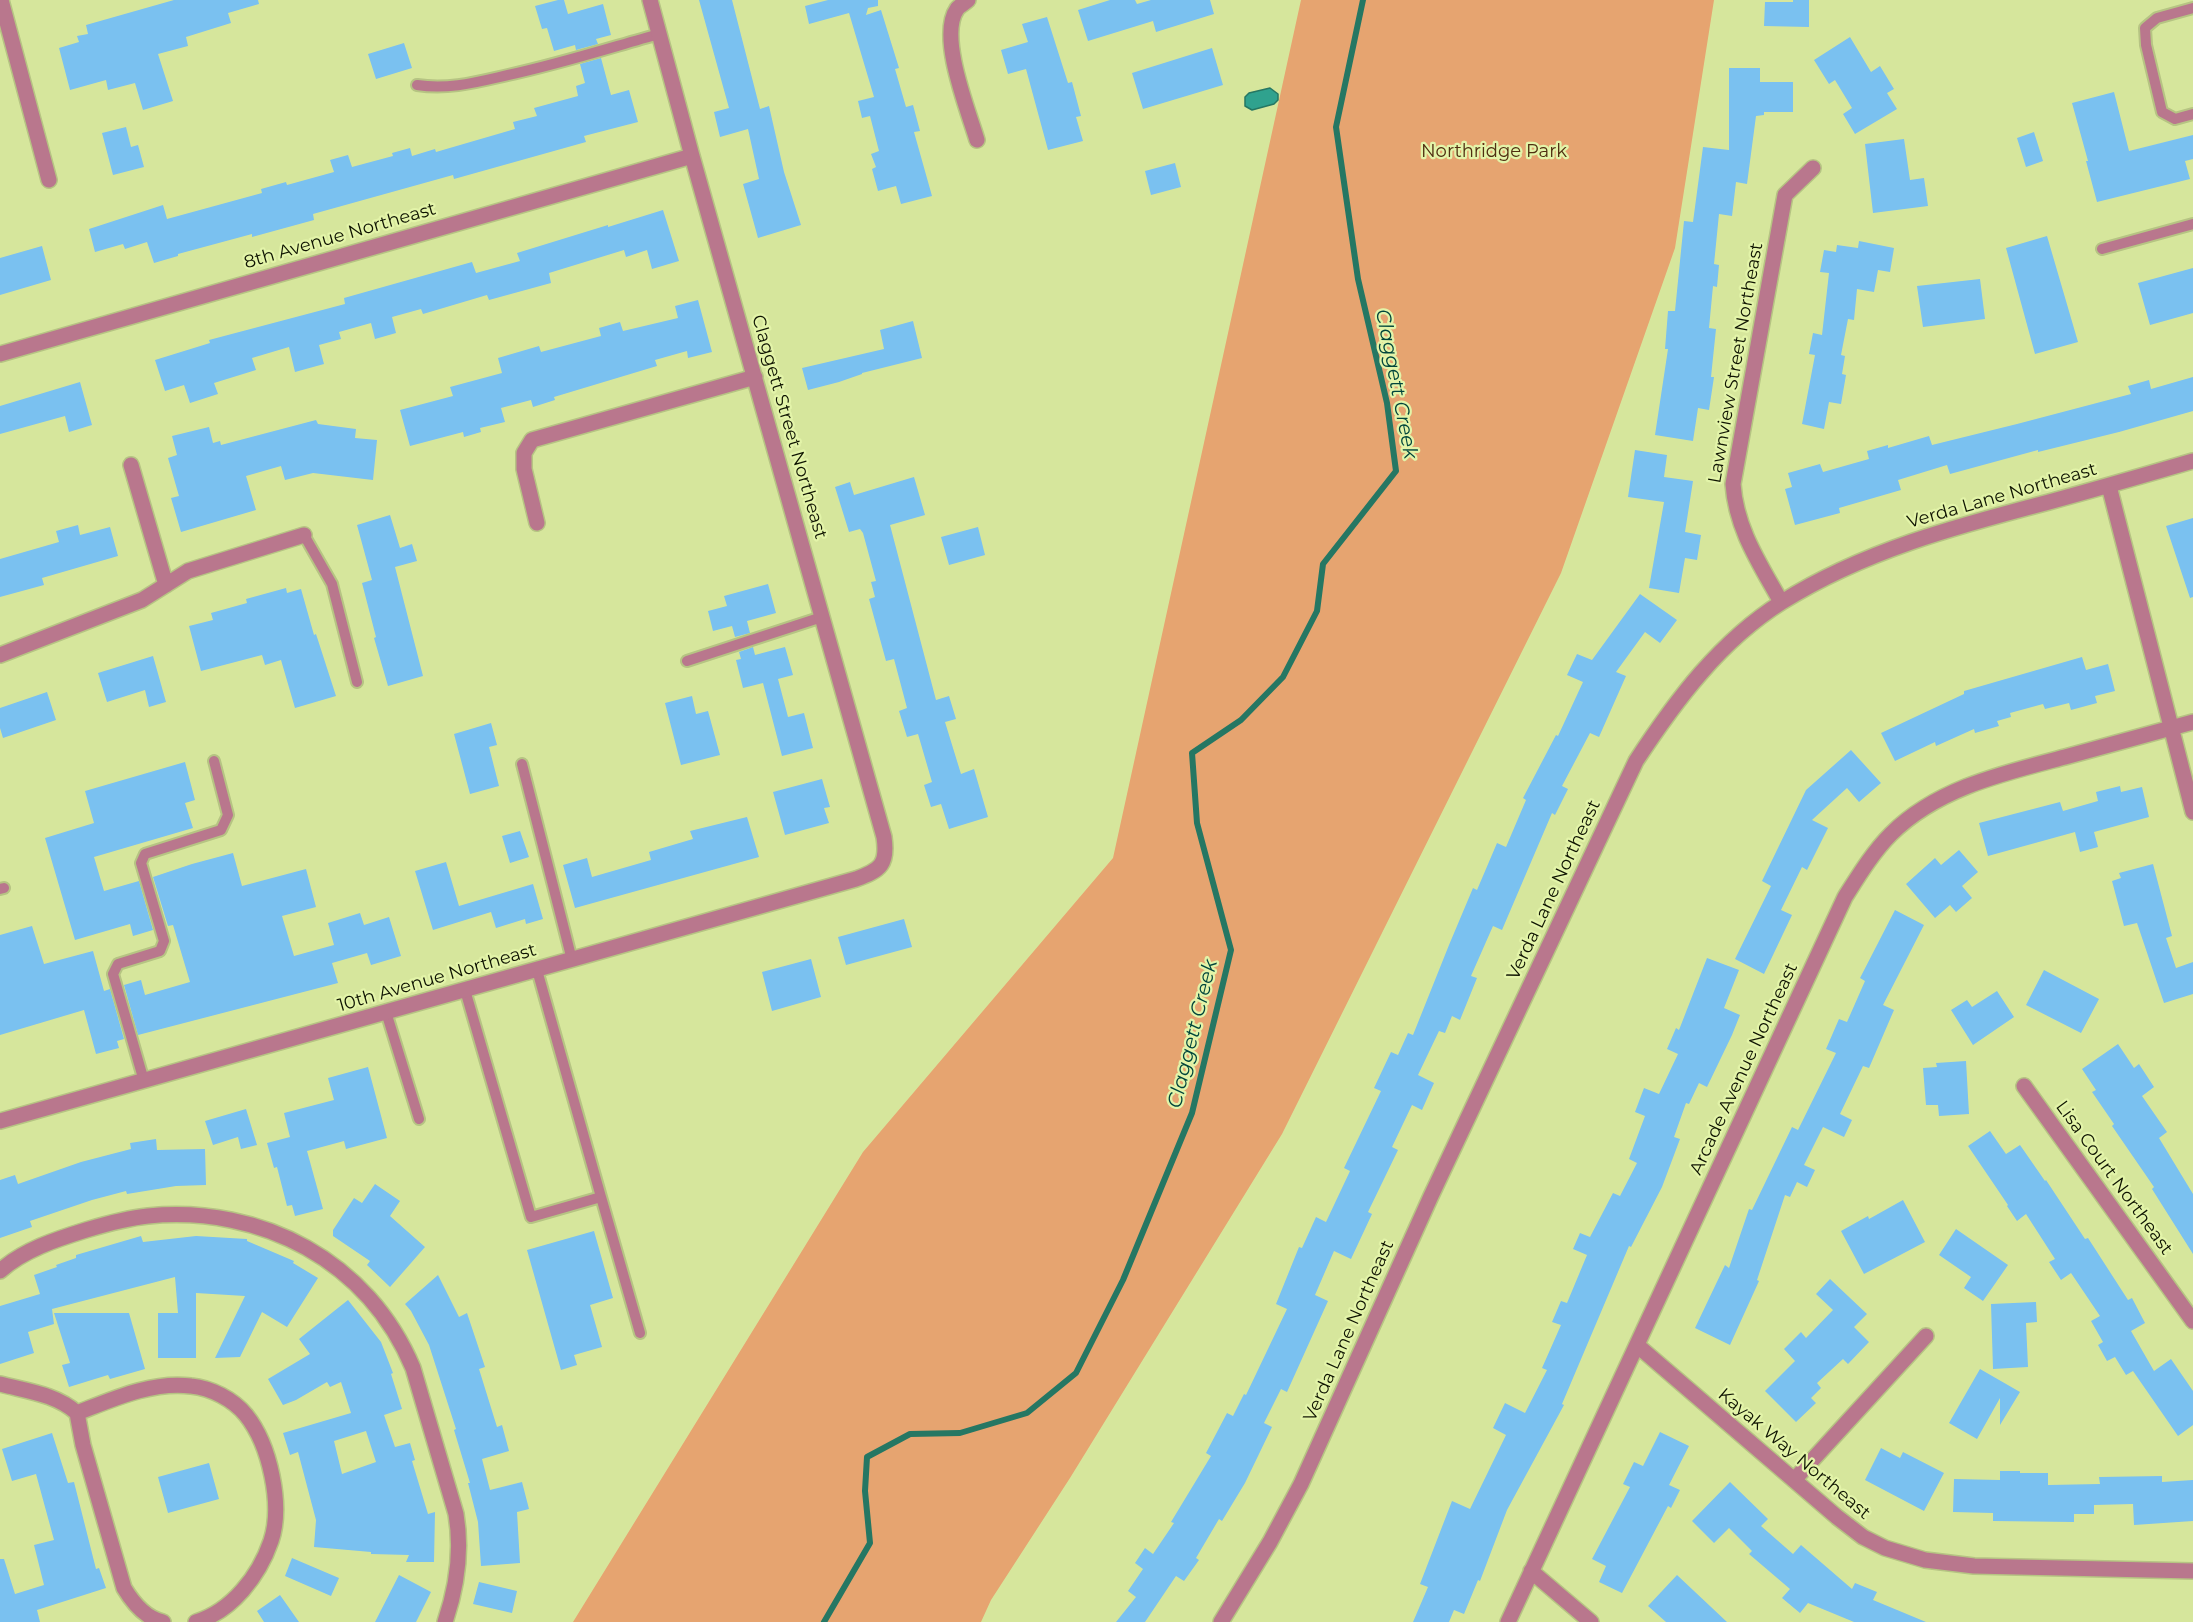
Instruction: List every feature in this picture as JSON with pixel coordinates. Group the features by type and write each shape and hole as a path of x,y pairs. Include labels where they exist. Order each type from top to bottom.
{"street":[{"path":"1,0 49,180"},
{"name":"Claggett Street Northeast","path":"650,0 884,837 886,852 882,865"},
{"path":"968,0 957,9 950,32 952,56 977,140"},
{"name":"8th Avenue Northeast","path":"0,354 692,156"},
{"name":"Lawnview Street Northeast","path":"1781,602 1747,542 1734,499 1734,477 1785,195 1813,168"},
{"path":"537,523 524,469 524,453 532,440 755,377"},
{"name":"Verda Lane Northeast","path":"1221,1622 1270,1542 1301,1484 1431,1196 1636,761 1691,682 1723,649 1781,602 1851,567 1945,530 2193,461"},
{"path":"131,465 166,585"},
{"path":"2109,486 2193,812"},
{"path":"0,655 142,600 188,571 304,535"},
{"name":"Arcade Avenue Northeast","path":"1508,1622 1845,897 1867,863 1891,834 1918,811 1961,788 2000,774 2193,722"},
{"name":"10th Avenue Northeast","path":"0,1121 856,879 870,874 882,865"},
{"name":"Lisa Court Northeast","path":"2024,1086 2193,1322"},
{"path":"0,1271 23,1255 71,1234 121,1220 173,1214 221,1218 247,1223 293,1240 337,1267 355,1282 377,1307 406,1352 413,1368 456,1514 459,1553 452,1603 445,1622"},
{"path":"1794,1479 1926,1336"},
{"name":"Kayak Way Northeast","path":"1638,1346 1863,1537 1885,1548 1925,1560 1974,1566 2193,1570"},
{"path":"0,1384 53,1398 67,1404 77,1413 82,1445 124,1588 132,1603 163,1622"},
{"path":"77,1413 148,1388 173,1385 192,1386 207,1389 236,1405 258,1434 268,1463 275,1498 275,1520 271,1540 253,1576 239,1595 209,1618 196,1622"},
{"path":"1531,1571 1591,1622"}],"lane":[{"path":"2193,8 2157,18 2145,28 2146,45 2162,112 2175,119 2193,114"},
{"path":"417,86 439,88 481,81 568,60 659,34"},
{"path":"2102,249 2193,224"},
{"path":"304,535 332,584 357,682"},
{"path":"687,661 822,617"},
{"path":"144,1081 113,974 118,964 160,951 164,941 141,863 145,854 221,830 228,815 214,761"},
{"path":"522,764 572,960"},
{"path":"537,970 640,1334"},
{"path":"465,990 531,1216 601,1197"},
{"path":"387,1012 419,1119"}],"green space":[{"name":"Northridge Park","path":"1301,0 1714,0 1675,248 1561,573 1282,1134 1070,1478 991,1600 981,1622 573,1622 863,1152 1113,858"}],"water":[{"path":"1270,88 1278,94 1278,100 1274,104 1252,110 1245,106 1245,97 1249,93"}],"building":[{"path":"174,0 258,0 259,4 228,13 231,23 186,37 188,46 158,54 173,101 143,110 135,83 108,90 106,80 70,90 59,48 79,42 77,36 88,34 86,25"},
{"path":"564,0 568,14 603,4 611,35 596,39 598,44 576,50 575,45 554,51 547,28 542,29 535,6"},
{"path":"699,0 732,0 760,109 769,106 784,172 801,225 758,238 743,184 759,179 748,129 720,137 714,112 729,108"},
{"path":"828,0 878,0 878,6 868,8 866,15 881,10 899,68 895,69 906,107 913,105 920,131 914,132 932,196 901,204 896,186 878,191 872,169 876,167 871,154 879,151 870,116 862,118 858,101 874,97 849,13 809,24 805,6"},
{"path":"1110,0 1135,0 1137,4 1151,0 1210,0 1214,14 1156,32 1153,21 1088,41 1078,10"},
{"path":"1793,0 1809,0 1809,27 1764,26 1765,2 1793,2"},
{"path":"1047,17 1068,83 1072,82 1081,116 1076,117 1083,141 1048,150 1026,69 1008,74 1001,50 1028,42 1022,24"},
{"path":"1850,37 1871,72 1880,66 1894,89 1887,93 1897,109 1855,134 1843,114 1852,108 1835,80 1829,84 1814,60"},
{"path":"404,43 412,68 376,79 368,54"},
{"path":"1212,48 1223,85 1143,109 1132,73"},
{"path":"601,58 611,95 629,90 638,122 584,136 586,142 454,179 453,175 313,214 314,220 252,237 252,234 178,254 178,256 154,263 147,242 125,249 123,244 95,252 89,229 163,205 167,219 262,193 261,189 286,182 287,185 334,172 330,160 348,155 352,167 393,156 392,153 410,148 412,156 435,149 436,152 515,129 513,122 537,116 534,108 578,96 576,86 585,83 580,64"},
{"path":"1729,68 1760,68 1760,82 1793,82 1793,112 1764,112 1764,115 1756,116 1747,184 1736,182 1732,216 1719,214 1714,264 1719,265 1717,287 1713,286 1709,328 1716,329 1711,377 1714,377 1709,410 1698,408 1693,441 1655,435 1668,349 1665,349 1668,311 1675,311 1684,221 1693,222 1703,147 1729,150"},
{"path":"2114,92 2129,151 2193,135 2193,159 2185,161 2190,179 2097,202 2072,103"},
{"path":"126,127 131,147 138,145 144,167 113,175 102,133"},
{"path":"2034,132 2043,161 2026,167 2017,138"},
{"path":"1904,139 1910,180 1924,178 1928,206 1873,213 1865,144"},
{"path":"1175,163 1181,187 1151,195 1145,171"},
{"path":"663,210 679,261 652,269 647,250 626,257 624,250 549,273 551,283 489,300 487,295 423,314 421,309 392,317 396,333 375,339 371,323 339,332 341,339 319,345 324,364 295,372 289,347 252,358 256,370 214,383 218,394 190,403 184,385 165,391 155,360 210,343 209,340 345,304 344,298 472,262 476,273 520,261 517,253"},
{"path":"2047,236 2078,342 2035,354 2006,248"},
{"path":"1859,241 1894,248 1890,272 1878,270 1874,292 1857,289 1854,320 1848,319 1841,355 1845,356 1842,374 1846,375 1841,404 1829,402 1824,429 1802,424 1815,355 1809,354 1813,333 1822,335 1829,273 1820,272 1824,250 1836,252 1837,245 1858,248"},
{"path":"42,246 51,280 0,295 0,258"},
{"path":"2193,268 2193,313 2150,325 2138,283"},
{"path":"1980,279 1985,319 1923,327 1917,286"},
{"path":"698,300 712,352 688,358 687,351 655,360 657,366 554,397 555,400 533,407 531,400 501,408 505,422 480,428 481,432 464,437 463,432 410,446 400,410 453,396 450,387 502,373 498,358 539,346 541,352 601,336 599,328 620,322 623,331 678,318 675,306"},
{"path":"913,321 922,358 808,390 802,368 884,349 880,330"},
{"path":"2193,377 2193,411 1950,474 1947,465 1898,480 1901,490 1839,508 1840,513 1795,525 1785,489 1792,487 1788,473 1820,464 1823,472 1869,459 1867,451 1888,445 1888,448 1929,436 1932,445 2017,424 2131,394 2128,386 2149,380 2151,389"},
{"path":"80,382 92,425 69,432 65,416 0,434 0,406"},
{"path":"316,420 318,424 356,429 355,438 377,440 373,480 313,473 285,480 281,466 246,476 256,510 181,532 171,498 179,496 168,458 177,455 172,436 209,427 213,443 220,441 221,445"},
{"path":"1635,450 1667,455 1664,477 1693,481 1685,532 1701,535 1697,560 1685,558 1679,593 1649,588 1664,502 1628,497"},
{"path":"914,477 925,515 890,525 936,700 949,696 956,719 945,722 961,774 974,769 988,817 949,829 941,804 931,807 924,785 932,782 918,734 907,737 899,711 907,708 894,659 886,661 869,599 875,597 871,582 876,581 863,533 860,529 849,532 835,487 850,482 854,495"},
{"path":"390,515 400,548 412,544 417,561 395,567 423,676 388,686 374,638 376,637 362,583 372,580 357,525"},
{"path":"2193,518 2193,597 2190,598 2166,526"},
{"path":"78,525 80,535 110,527 118,556 42,578 44,585 0,597 0,559 59,542 56,531"},
{"path":"978,527 985,555 949,565 941,537"},
{"path":"768,584 776,613 747,621 750,633 735,637 732,626 713,631 708,611 727,606 724,596"},
{"path":"286,588 287,593 301,589 314,635 316,634 336,696 295,708 281,660 265,665 262,655 201,671 189,626 213,620 211,613 247,603 246,599"},
{"path":"1640,594 1677,620 1660,643 1645,632 1616,672 1626,676 1599,737 1590,733 1562,786 1568,789 1555,815 1552,813 1502,930 1493,926 1471,976 1477,978 1460,1020 1452,1016 1445,1033 1439,1031 1418,1075 1434,1083 1422,1110 1412,1105 1392,1147 1398,1150 1368,1212 1372,1214 1351,1259 1334,1251 1315,1295 1328,1301 1287,1392 1281,1389 1264,1423 1272,1427 1245,1483 1222,1521 1219,1519 1196,1558 1199,1560 1184,1581 1176,1576 1145,1622 1116,1622 1136,1597 1128,1591 1143,1569 1135,1563 1145,1548 1153,1554 1174,1523 1171,1522 1211,1456 1206,1453 1227,1413 1233,1416 1244,1394 1246,1395 1287,1309 1276,1304 1299,1247 1302,1248 1316,1217 1326,1222 1350,1171 1344,1168 1381,1091 1374,1088 1391,1052 1398,1055 1408,1033 1413,1035 1473,888 1477,890 1497,843 1506,847 1526,800 1523,798 1556,735 1558,736 1583,682 1567,675 1577,654 1592,660"},
{"path":"753,647 755,655 785,647 793,675 778,679 788,717 804,713 813,748 782,756 763,683 743,688 736,660 741,659 739,652"},
{"path":"153,656 166,702 149,707 145,690 107,702 98,673"},
{"path":"2082,657 2086,670 2108,664 2115,691 2095,696 2097,703 2071,710 2069,703 2045,709 2043,704 2010,713 2011,717 1997,721 1999,726 1975,733 1974,729 1936,746 1935,742 1895,761 1881,733 1964,694 1964,691"},
{"path":"47,692 56,720 3,738 0,728 0,708"},
{"path":"692,696 696,714 708,711 720,755 681,765 665,703"},
{"path":"491,723 497,745 489,747 499,786 470,794 454,734"},
{"path":"1851,750 1881,783 1859,802 1847,788 1812,820 1828,828 1807,870 1802,867 1781,910 1792,915 1764,974 1735,959 1771,886 1762,881 1806,790"},
{"path":"185,762 195,800 185,803 193,828 94,857 104,891 139,881 153,930 133,936 130,924 75,940 45,838 94,823 85,791"},
{"path":"822,779 830,807 824,808 829,823 785,835 773,792"},
{"path":"2120,786 2121,792 2142,787 2149,817 2094,832 2098,847 2080,852 2075,832 1988,856 1979,823 2060,802 2063,811 2098,801 2096,792"},
{"path":"747,817 759,857 575,908 563,865 587,858 592,877 651,860 649,852 693,839 690,831"},
{"path":"520,831 529,857 510,863 502,836"},
{"path":"1959,850 1978,872 1962,886 1972,898 1956,912 1950,905 1935,918 1906,884 1935,858 1941,865"},
{"path":"233,853 242,886 306,869 316,907 282,916 294,956 334,945 328,923 360,913 364,925 389,917 401,956 371,965 367,953 332,963 338,983 138,1035 124,985 141,980 145,995 190,982 173,925 168,926 153,877"},
{"path":"446,862 459,906 533,884 543,919 526,924 525,919 496,928 491,912 433,930 415,871"},
{"path":"2153,864 2172,936 2166,938 2176,968 2193,962 2193,994 2164,1003 2137,923 2124,926 2112,881 2121,878 2119,873"},
{"path":"1895,910 1924,925 1883,1005 1894,1010 1869,1068 1863,1066 1840,1114 1852,1120 1844,1137 1823,1127 1804,1165 1815,1170 1807,1187 1797,1182 1790,1197 1785,1195 1757,1280 1759,1281 1730,1345 1695,1328 1725,1265 1729,1268 1749,1209 1752,1210 1792,1127 1798,1130 1836,1053 1826,1049 1839,1019 1847,1022 1865,981 1860,978"},
{"path":"904,919 912,947 846,965 838,937"},
{"path":"32,926 44,964 93,951 104,991 110,989 124,1039 117,1041 119,1048 96,1054 84,1010 0,1035 0,935"},
{"path":"1707,958 1739,970 1724,1008 1740,1015 1732,1035 1707,1087 1699,1083 1689,1104 1686,1103 1674,1137 1680,1139 1662,1187 1631,1247 1629,1246 1562,1404 1564,1405 1507,1510 1480,1581 1478,1580 1464,1614 1454,1610 1449,1622 1413,1622 1428,1587 1420,1584 1452,1501 1470,1509 1506,1435 1493,1428 1505,1403 1525,1413 1547,1370 1542,1368 1561,1325 1552,1322 1561,1301 1567,1303 1587,1255 1573,1249 1580,1233 1590,1237 1613,1193 1620,1196 1637,1163 1629,1159 1645,1116 1635,1112 1644,1088 1659,1094 1678,1054 1667,1049 1676,1028 1679,1030"},
{"path":"811,959 821,997 772,1011 762,972"},
{"path":"2044,970 2099,999 2081,1033 2026,1005"},
{"path":"1997,991 2014,1017 1973,1045 1951,1010 1967,1000 1972,1007"},
{"path":"2118,1044 2134,1068 2139,1064 2154,1087 2142,1096 2167,1132 2159,1138 2193,1194 2193,1254 2152,1189 2154,1187 2112,1126 2114,1124 2092,1092 2096,1090 2082,1069"},
{"path":"1966,1061 1969,1114 1939,1116 1938,1105 1926,1105 1923,1068 1937,1067 1936,1063"},
{"path":"368,1067 387,1138 346,1149 344,1141 307,1151 323,1209 295,1216 292,1205 287,1206 277,1167 274,1168 267,1143 290,1137 284,1113 334,1100 328,1078"},
{"path":"246,1109 257,1145 241,1149 238,1137 213,1145 205,1121"},
{"path":"1990,1131 2006,1154 2020,1145 2085,1239 2088,1238 2128,1300 2132,1298 2145,1323 2131,1331 2154,1371 2171,1359 2193,1391 2193,1425 2178,1436 2133,1371 2126,1375 2115,1357 2107,1361 2098,1345 2103,1342 2091,1321 2100,1316 2071,1273 2061,1280 2049,1262 2055,1259 2026,1214 2017,1221 1968,1146"},
{"path":"156,1139 157,1150 205,1149 206,1185 176,1186 127,1194 126,1191 30,1221 32,1227 0,1238 0,1180 15,1175 18,1184 81,1162 131,1149 130,1143"},
{"path":"375,1184 400,1201 390,1216 425,1247 390,1287 367,1265 370,1261 333,1236 333,1230 354,1198 362,1203"},
{"path":"1903,1200 1925,1242 1864,1274 1841,1231"},
{"path":"1956,1229 2008,1265 1983,1301 1964,1288 1971,1277 1939,1255"},
{"path":"594,1231 613,1298 590,1305 602,1347 574,1355 577,1365 561,1370 527,1250"},
{"path":"141,1236 143,1242 196,1236 247,1239 247,1241 294,1261 293,1263 318,1278 287,1327 262,1312 240,1357 215,1358 245,1296 196,1293 196,1358 158,1358 158,1313 178,1313 175,1277 52,1309 54,1324 28,1332 34,1353 0,1364 0,1306 40,1294 34,1275 76,1258 76,1255"},
{"path":"438,1275 459,1317 467,1313 485,1367 479,1369 497,1427 502,1425 509,1451 482,1459 490,1490 522,1482 529,1509 517,1512 520,1563 481,1566 478,1522 468,1483 470,1483 454,1430 456,1429 429,1345 405,1304"},
{"path":"1830,1279 1867,1314 1854,1327 1869,1342 1848,1364 1843,1359 1817,1383 1821,1388 1811,1398 1816,1403 1796,1422 1765,1391 1795,1361 1784,1349 1801,1332 1806,1338 1833,1310 1816,1294"},
{"path":"348,1300 381,1342 393,1373 391,1374 402,1409 384,1415 395,1447 410,1443 415,1460 412,1461 428,1514 435,1512 434,1562 406,1562 409,1555 371,1554 371,1552 314,1547 316,1520 298,1452 290,1455 283,1433 351,1413 341,1382 330,1387 327,1382 283,1405 268,1379 310,1354 299,1339","holes":["366,1431 376,1462 342,1474 334,1441"]},
{"path":"2036,1302 2037,1322 2026,1323 2028,1367 1993,1369 1991,1304"},
{"path":"54,1313 129,1313 145,1369 110,1379 108,1375 69,1387 62,1365 70,1363"},
{"path":"1980,1369 2020,1392 2000,1425 2000,1398 1977,1439 1949,1423"},
{"path":"1660,1432 1689,1446 1669,1485 1680,1490 1671,1508 1668,1506 1622,1593 1599,1582 1606,1566 1592,1559 1630,1487 1623,1484 1634,1462 1643,1466"},
{"path":"52,1433 68,1483 74,1482 96,1569 99,1568 106,1588 37,1610 40,1622 0,1622 0,1559 4,1559 15,1594 44,1585 34,1545 54,1540 36,1474 12,1481 2,1449"},
{"path":"1881,1448 1900,1458 1903,1452 1944,1473 1924,1511 1865,1480"},
{"path":"209,1463 219,1499 168,1513 158,1477"},
{"path":"2000,1471 2048,1473 2048,1485 2100,1484 2099,1477 2162,1476 2162,1482 2193,1480 2193,1521 2134,1525 2133,1504 2094,1505 2094,1514 2074,1514 2074,1522 1993,1521 1993,1513 1953,1512 1954,1479 2000,1480"},
{"path":"1730,1482 1768,1519 1761,1526 1793,1554 1801,1545 1852,1589 1855,1583 1877,1592 1873,1600 1926,1622 1854,1622 1808,1603 1800,1613 1782,1598 1790,1589 1749,1554 1752,1551 1729,1528 1714,1543 1692,1521"},
{"path":"292,1558 339,1578 331,1596 285,1576"},
{"path":"399,1575 431,1592 416,1622 375,1622"},
{"path":"1677,1575 1727,1622 1666,1622 1648,1606"},
{"path":"479,1582 517,1591 512,1613 473,1604"},
{"path":"280,1595 299,1622 264,1622 257,1611"}],"waterway":[{"name":"Claggett Creek","path":"824,1622 870,1543 865,1491 867,1457 910,1434 960,1433 1027,1413 1076,1373 1123,1280 1192,1113 1231,950 1197,823 1192,753 1241,720 1283,677 1317,611 1323,564 1396,471 1387,403 1358,279 1336,127 1363,0"}]}
